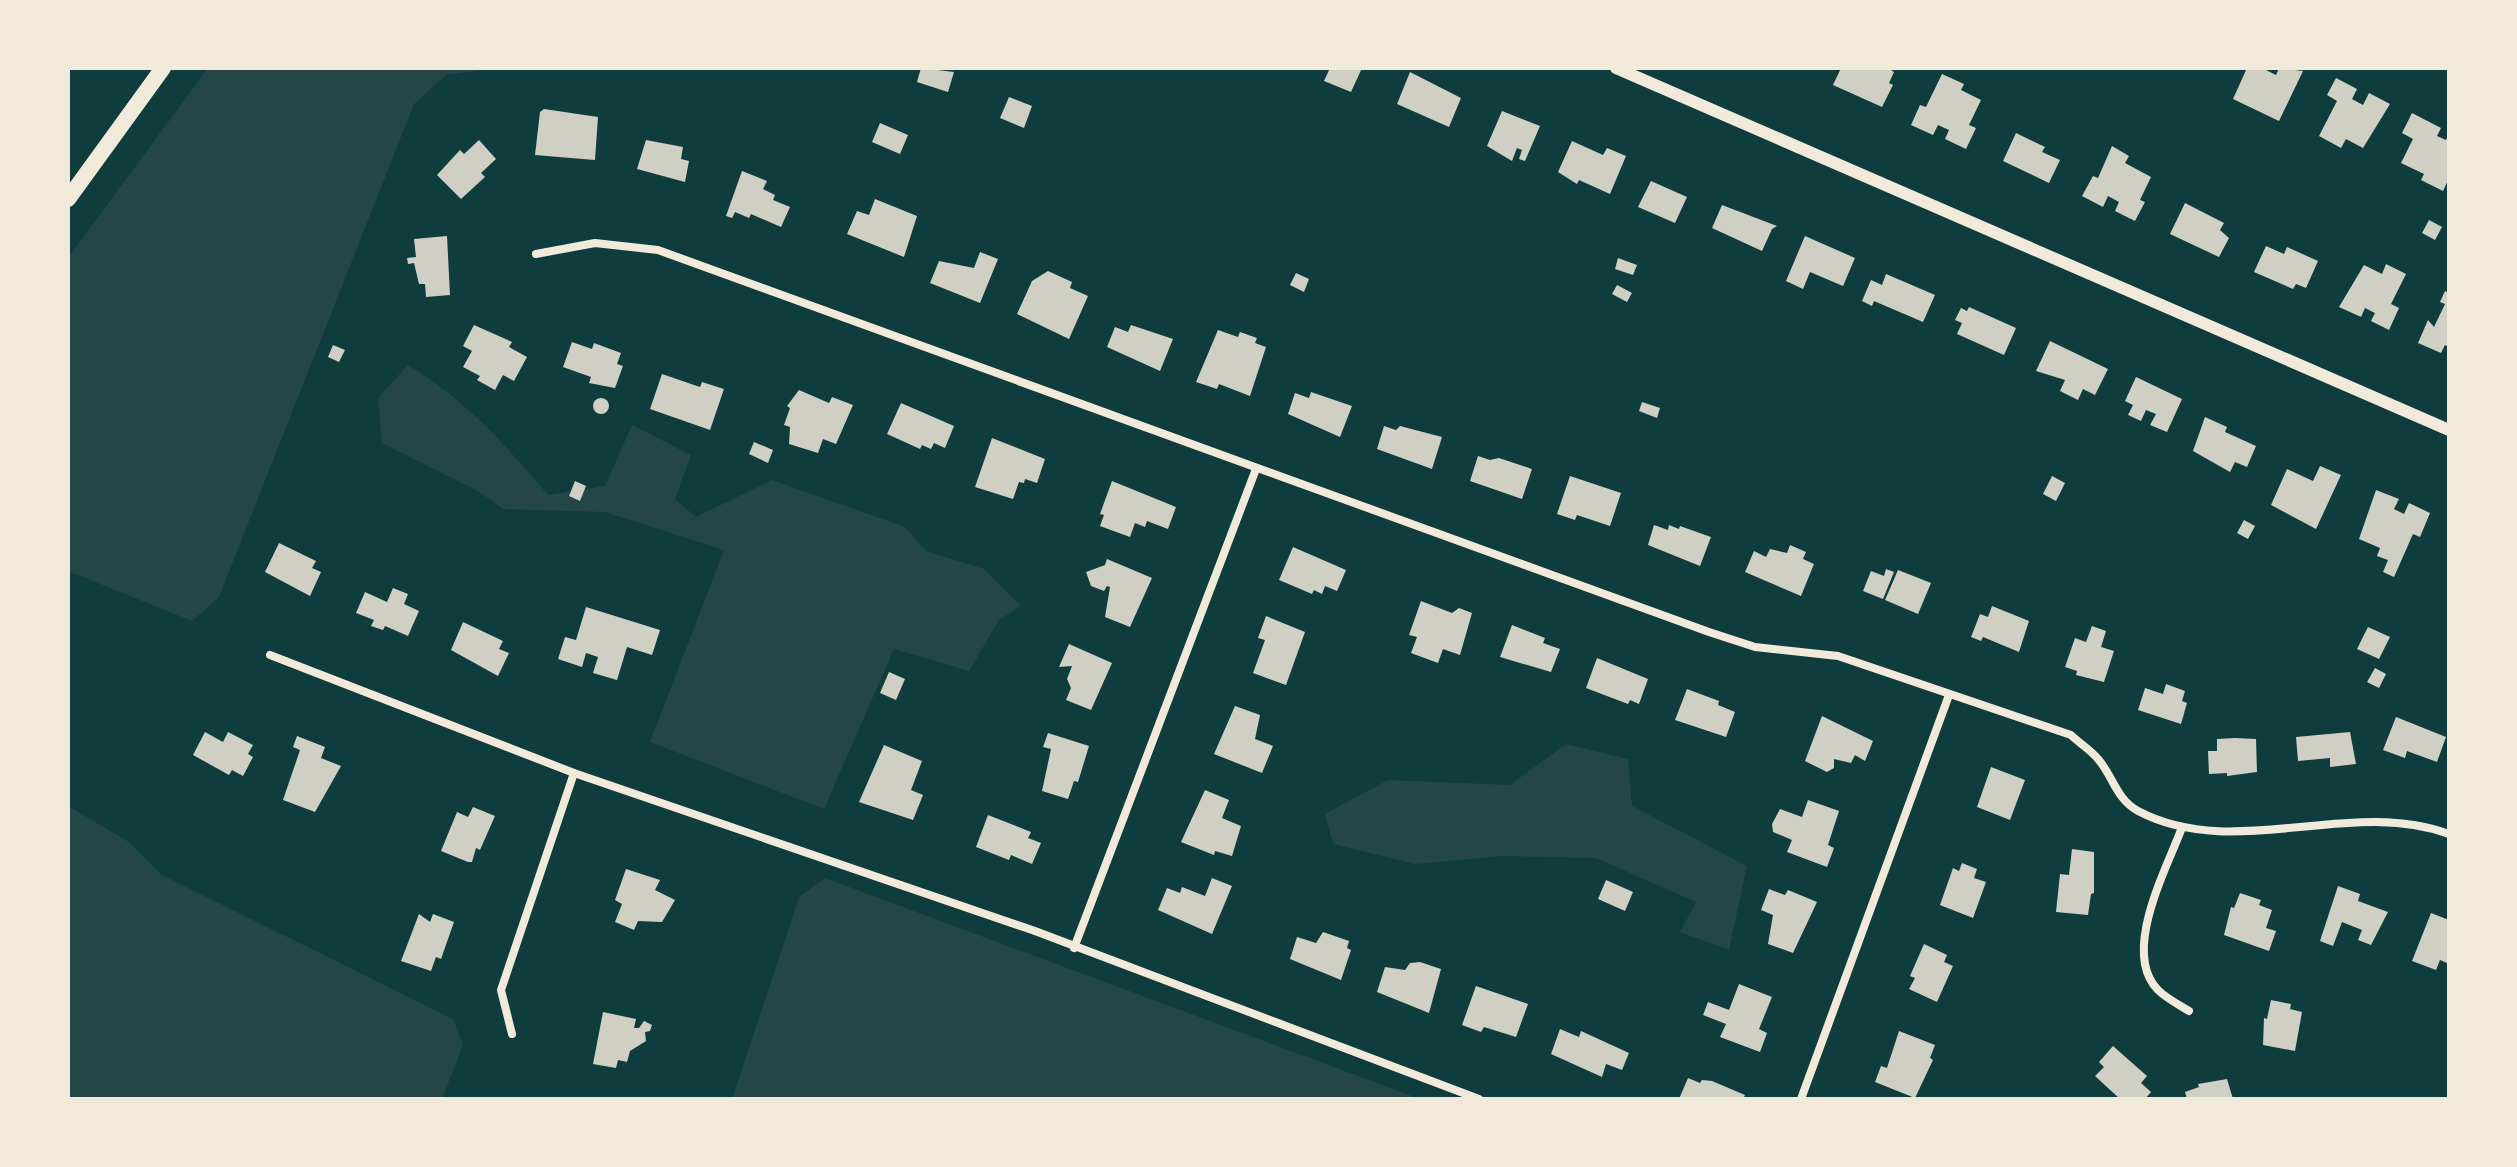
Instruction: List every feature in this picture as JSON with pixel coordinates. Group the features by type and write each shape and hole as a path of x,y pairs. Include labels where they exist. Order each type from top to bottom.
{"main road":[{"path":"68,199 163,68"}],"street":[{"path":"1616,68 2449,430"},
{"path":"536,254 595,243 658,250 1256,469 1755,647 1838,656 2071,735 2099,759 2112,787 2135,809 2181,830 2258,831 2403,821 2449,834"},
{"path":"1074,948 1256,469"},
{"path":"270,655 574,773 1074,948 1479,1099"},
{"path":"1801,1099 1949,695"},
{"path":"512,1034 501,990 574,773"},
{"path":"2181,830 2143,933 2143,955 2156,989 2189,1011"}],"shaded area":[{"path":"208,68 498,68 446,75 414,104 219,597 192,621 68,571 68,258"},
{"path":"408,365 466,408 548,495 605,486 632,425 691,455 675,499 696,517 772,480 905,527 926,551 984,569 1021,606 999,620 969,671 894,649 824,809 650,742 724,550 605,512 503,509 480,492 382,443 378,398"},
{"path":"1566,744 1628,759 1632,806 1747,866 1729,950 1680,932 1696,902 1596,858 1502,856 1415,864 1333,844 1325,814 1388,780 1510,785"},
{"path":"68,806 129,842 162,875 453,1019 463,1045 442,1099 68,1099"},
{"path":"825,878 1420,1099 732,1099 799,897"}],"building":[{"path":"921,68 954,72 948,92 917,82"},
{"path":"1330,68 1362,68 1351,92 1324,81"},
{"path":"1841,68 1888,68 1894,72 1889,83 1893,85 1882,107 1833,85"},
{"path":"2247,68 2262,68 2276,75 2279,68 2303,71 2279,121 2233,99"},
{"path":"1410,72 1461,98 1449,127 1397,104"},
{"path":"1942,74 1964,84 1961,90 1981,100 1969,125 1976,128 1966,149 1945,139 1949,130 1938,125 1933,135 1911,125 1920,105 1926,107"},
{"path":"2336,78 2357,89 2352,99 2363,105 2369,93 2390,104 2363,148 2346,139 2341,148 2319,136 2337,101 2327,95"},
{"path":"1009,97 1032,106 1024,128 1000,118"},
{"path":"544,109 598,117 595,160 535,155 540,112"},
{"path":"1502,111 1540,126 1525,161 1519,159 1522,150 1517,148 1512,161 1487,146"},
{"path":"2412,113 2441,128 2437,136 2446,140 2449,134 2449,178 2443,191 2421,180 2424,174 2401,163 2413,139 2402,133"},
{"path":"880,123 908,135 900,154 872,142"},
{"path":"2016,133 2045,147 2042,152 2060,160 2049,183 2003,161"},
{"path":"479,140 496,159 481,173 485,177 461,199 437,175 460,150 464,154"},
{"path":"646,140 683,147 681,159 689,161 685,182 637,169"},
{"path":"1572,141 1603,155 1607,148 1626,156 1610,194 1579,180 1577,184 1558,172"},
{"path":"2112,146 2129,156 2125,163 2151,177 2140,200 2145,202 2135,221 2115,211 2119,202 2108,196 2103,207 2082,196 2093,176 2098,178"},
{"path":"742,171 767,181 763,189 775,195 773,200 790,207 781,227 751,214 749,218 735,212 732,218 726,216"},
{"path":"1651,181 1687,197 1675,223 1638,207"},
{"path":"875,199 917,216 904,257 847,234 857,211 869,215"},
{"path":"2185,203 2224,223 2220,230 2229,238 2219,257 2170,234"},
{"path":"1722,205 1777,226 1772,229 1762,251 1712,228"},
{"path":"2429,220 2442,227 2435,240 2422,233"},
{"path":"447,236 450,295 426,297 425,284 419,284 414,263 408,264 407,258 416,257 414,239"},
{"path":"1805,236 1855,258 1843,286 1810,272 1803,289 1786,281"},
{"path":"2266,246 2284,254 2287,247 2318,261 2306,288 2296,284 2293,289 2254,272"},
{"path":"980,252 998,259 980,303 930,283 939,261 974,268"},
{"path":"1618,258 1637,265 1633,275 1615,269"},
{"path":"2386,264 2406,274 2391,304 2399,308 2389,330 2371,321 2375,313 2365,308 2361,317 2339,307 2364,265 2382,274"},
{"path":"1048,271 1072,282 1070,288 1088,296 1069,339 1017,314 1032,281"},
{"path":"1296,273 1309,279 1304,292 1290,285"},
{"path":"1886,274 1935,295 1923,322 1874,301 1872,306 1862,301 1871,280 1882,285"},
{"path":"1617,285 1632,293 1627,302 1612,294"},
{"path":"2445,291 2449,293 2449,347 2445,345 2441,353 2418,343 2428,320 2434,327 2445,304 2440,302"},
{"path":"1969,307 2016,328 2004,355 1957,334 1962,323 1955,320 1961,308 1967,311"},
{"path":"474,325 512,342 509,347 527,357 514,381 503,375 495,390 477,380 480,376 463,367 472,351 463,346"},
{"path":"1131,325 1173,339 1160,371 1107,347 1115,327 1128,332"},
{"path":"1218,330 1238,337 1240,332 1257,338 1255,343 1266,347 1250,396 1219,384 1217,389 1196,382"},
{"path":"2050,341 2108,369 2095,395 2083,389 2078,400 2060,391 2065,380 2036,371"},
{"path":"572,342 592,349 594,343 621,353 617,364 623,366 615,388 589,383 591,377 563,367"},
{"path":"333,345 345,350 339,362 328,357"},
{"path":"662,374 700,387 702,382 724,389 710,430 650,409"},
{"path":"2136,377 2182,399 2167,432 2150,425 2156,414 2146,410 2141,421 2128,415 2133,405 2125,401"},
{"path":"799,390 829,403 832,397 853,405 836,444 823,439 818,453 789,444 790,427 784,425 790,408 787,406"},
{"path":"1311,392 1352,406 1340,437 1288,414 1295,393 1309,398"},
{"path":"601,398 607,400 607,412 601,414 595,412 593,406 595,400"},
{"path":"1642,402 1660,408 1657,418 1639,411"},
{"path":"901,403 954,426 945,448 934,443 931,449 922,445 920,449 887,434"},
{"path":"2205,417 2227,427 2225,432 2256,446 2247,467 2235,462 2230,472 2193,451"},
{"path":"1384,426 1396,430 1400,426 1442,437 1432,469 1377,449"},
{"path":"992,438 1045,459 1037,483 1025,479 1024,483 1019,482 1013,499 975,487"},
{"path":"754,442 773,450 768,463 749,454"},
{"path":"1478,456 1490,460 1499,458 1532,469 1522,499 1470,481"},
{"path":"2320,466 2341,475 2316,529 2271,505 2287,469 2313,481"},
{"path":"1570,476 1621,493 1610,526 1577,515 1575,520 1557,514"},
{"path":"2052,476 2065,483 2056,501 2043,494"},
{"path":"575,481 586,486 580,501 569,496"},
{"path":"1112,481 1176,507 1168,529 1147,521 1145,527 1135,523 1130,537 1100,526 1104,515 1100,514"},
{"path":"2376,490 2399,499 2394,509 2404,514 2409,503 2430,513 2420,537 2413,534 2394,577 2383,572 2388,560 2377,556 2380,548 2359,539"},
{"path":"2244,520 2255,526 2248,539 2237,533"},
{"path":"1654,525 1668,530 1669,525 1679,529 1680,526 1711,537 1700,566 1648,545"},
{"path":"279,543 316,561 312,568 321,572 310,596 265,572"},
{"path":"1790,545 1806,552 1803,559 1814,564 1801,596 1745,572 1754,551 1766,557 1770,549 1787,553"},
{"path":"1293,547 1346,570 1337,591 1325,586 1322,594 1314,590 1312,594 1279,580"},
{"path":"1107,559 1152,578 1130,627 1105,617 1110,587 1107,586 1104,591 1091,586 1086,572 1105,565"},
{"path":"1886,569 1894,572 1883,599 1863,591 1871,571 1884,576"},
{"path":"1898,570 1931,583 1918,614 1885,600"},
{"path":"393,588 408,594 404,604 419,611 408,636 385,626 383,630 371,626 374,620 356,613 365,592 387,602"},
{"path":"1421,601 1452,613 1459,608 1472,613 1460,655 1443,649 1438,663 1411,653 1417,637 1409,635"},
{"path":"1992,606 2029,621 2019,652 1983,637 1981,641 1971,637 1980,614 1988,617"},
{"path":"586,607 660,630 652,655 627,647 617,680 593,673 598,657 586,653 582,667 558,659 565,637 576,640"},
{"path":"1266,616 1305,632 1286,685 1253,673 1265,640 1258,638"},
{"path":"463,622 503,641 499,649 509,653 498,676 451,650"},
{"path":"1512,625 1545,638 1543,643 1560,649 1551,672 1500,657"},
{"path":"2092,626 2106,631 2101,647 2114,651 2104,682 2076,675 2077,671 2065,667 2075,638 2086,642"},
{"path":"2368,627 2390,637 2379,659 2357,649"},
{"path":"1069,644 1112,663 1091,710 1066,700 1071,688 1067,679 1072,666 1059,667"},
{"path":"1597,658 1648,679 1639,704 1630,700 1628,704 1586,688"},
{"path":"2375,668 2386,674 2379,688 2367,682"},
{"path":"889,672 905,679 896,700 880,693"},
{"path":"2166,684 2185,691 2182,701 2187,703 2181,724 2138,710 2145,688 2163,694"},
{"path":"1687,689 1719,701 1718,705 1735,712 1726,737 1675,720"},
{"path":"1235,706 1260,715 1255,739 1273,746 1262,773 1214,754"},
{"path":"1822,716 1873,741 1865,761 1855,755 1851,763 1834,759 1834,768 1827,772 1805,761"},
{"path":"2396,717 2446,737 2437,762 2407,751 2405,758 2383,750"},
{"path":"205,732 223,742 228,732 253,745 248,754 253,757 243,776 232,770 229,775 193,755"},
{"path":"2350,732 2356,764 2330,767 2330,758 2298,761 2296,737"},
{"path":"1048,733 1089,746 1078,782 1074,781 1068,799 1042,791 1051,749 1043,747"},
{"path":"297,736 325,747 321,758 341,766 315,812 283,800 300,750 293,747"},
{"path":"2217,739 2256,739 2257,772 2227,776 2227,773 2209,774 2208,751 2217,751"},
{"path":"884,745 922,761 911,790 923,795 913,820 859,802"},
{"path":"1991,767 2025,780 2010,820 1977,807"},
{"path":"1205,790 1229,800 1222,818 1241,826 1232,856 1215,851 1214,855 1181,842"},
{"path":"1808,800 1839,811 1828,845 1834,848 1827,867 1787,852 1792,840 1773,832 1772,824 1780,809 1802,817"},
{"path":"473,807 495,816 480,850 476,848 472,862 468,862 441,851 457,812 468,817"},
{"path":"988,815 1031,832 1028,838 1041,843 1032,864 1011,855 1009,860 976,847"},
{"path":"2072,849 2094,852 2094,893 2091,894 2088,915 2056,912 2060,874 2069,875"},
{"path":"1962,863 1977,869 1974,878 1986,882 1973,918 1940,905 1953,868 1959,871"},
{"path":"626,869 660,880 655,890 675,900 662,922 638,921 634,930 615,922 622,904 615,900"},
{"path":"1212,878 1232,886 1212,934 1158,910 1167,888 1180,893 1182,887 1205,896"},
{"path":"1606,880 1633,892 1625,911 1598,899"},
{"path":"2338,886 2360,894 2358,901 2388,912 2371,945 2358,940 2362,930 2342,922 2333,946 2320,941"},
{"path":"1769,889 1785,895 1788,890 1817,902 1793,953 1768,944 1773,915 1761,910"},
{"path":"2240,893 2261,900 2259,905 2272,910 2266,928 2276,931 2269,951 2224,935 2231,907 2234,908"},
{"path":"2431,913 2449,920 2449,964 2440,960 2436,970 2412,961"},
{"path":"419,914 430,922 433,914 454,922 441,959 436,957 431,971 401,961"},
{"path":"1323,932 1349,941 1347,948 1351,950 1341,980 1290,959 1297,937 1316,943"},
{"path":"1924,944 1947,955 1944,962 1953,966 1937,1002 1909,989 1915,978 1910,976"},
{"path":"1420,962 1441,969 1429,1013 1377,992 1385,967 1405,970 1410,963"},
{"path":"1739,984 1772,997 1759,1029 1767,1033 1760,1052 1720,1037 1726,1024 1703,1015 1708,1002 1729,1010"},
{"path":"1476,986 1528,1004 1516,1037 1484,1027 1481,1032 1462,1025"},
{"path":"2271,1000 2291,1004 2290,1009 2302,1012 2295,1051 2263,1045 2264,1018 2267,1019"},
{"path":"603,1012 636,1019 634,1028 639,1028 644,1021 652,1025 650,1031 645,1032 646,1041 630,1051 627,1062 618,1060 616,1068 593,1064"},
{"path":"1560,1029 1579,1037 1581,1031 1629,1053 1622,1070 1606,1064 1602,1077 1551,1054"},
{"path":"1899,1031 1935,1045 1930,1058 1933,1060 1915,1098 1875,1082 1881,1066 1887,1068"},
{"path":"2113,1046 2147,1076 2141,1083 2151,1092 2145,1099 2120,1099 2095,1076 2104,1067 2099,1062"},
{"path":"1688,1078 1700,1083 1702,1080 1712,1081 1745,1095 1743,1099 1679,1099"},
{"path":"2227,1079 2233,1099 2187,1099 2185,1092 2199,1087 2198,1084"}]}
